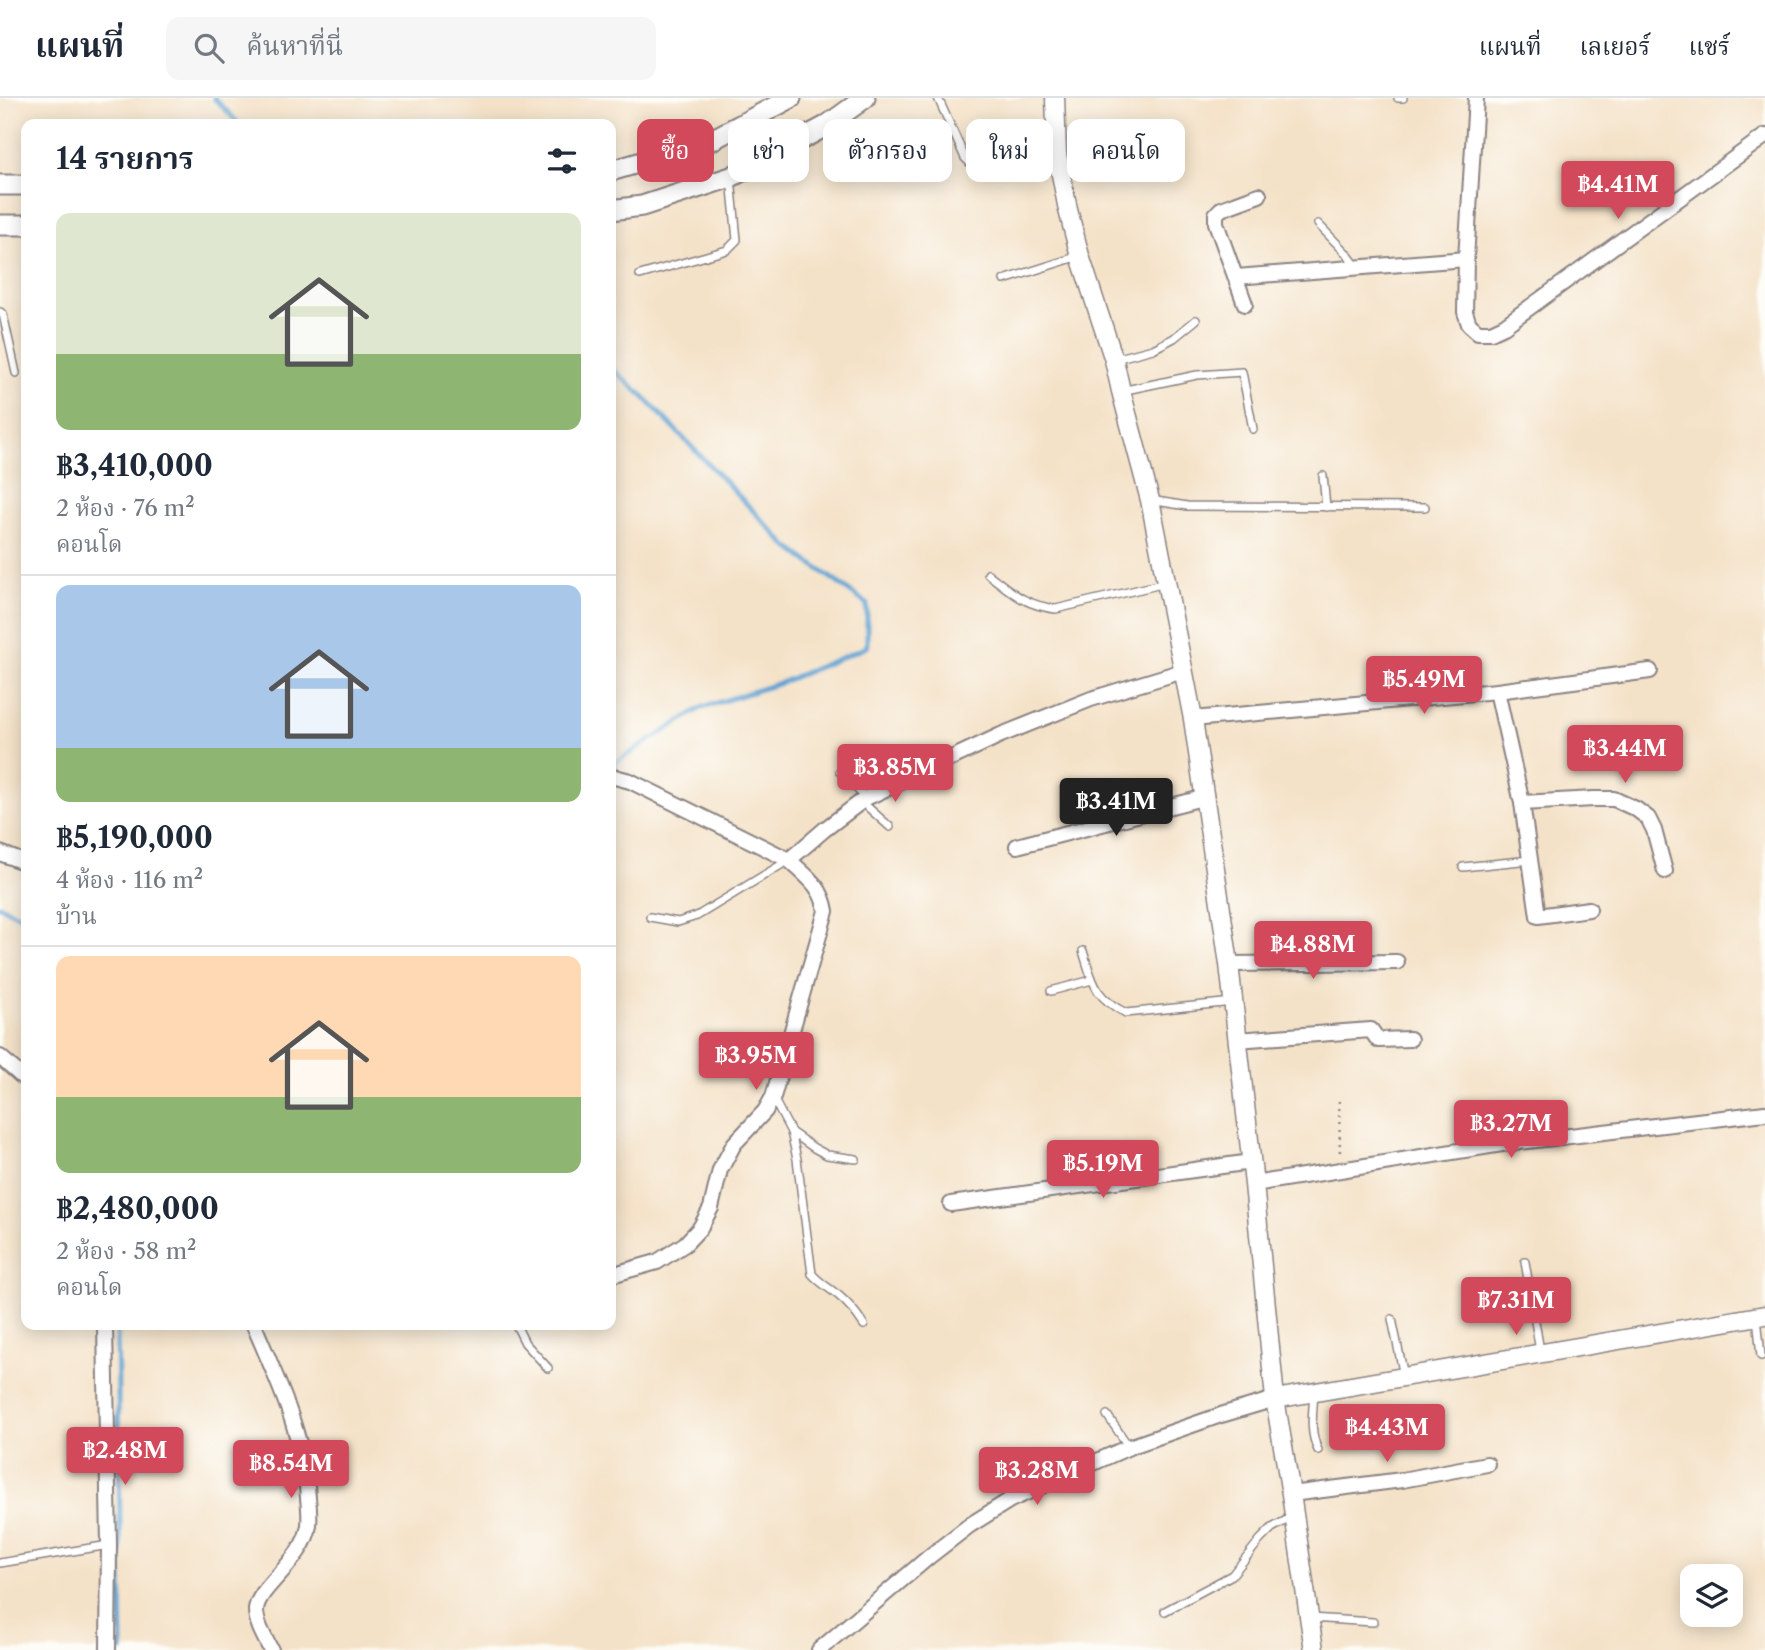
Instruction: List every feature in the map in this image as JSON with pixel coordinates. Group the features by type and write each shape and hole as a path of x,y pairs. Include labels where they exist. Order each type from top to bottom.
{"main road":[{"path":"616,170 706,143 791,98"},
{"path":"809,135 865,98"},
{"path":"616,209 642,206 728,178"},
{"path":"0,185 21,185"},
{"path":"0,225 21,225"}],"street":[{"path":"1055,98 1057,154 1068,211 1114,359 1150,500 1194,719 1229,964 1275,1399 1314,1650"},
{"path":"1476,98 1465,312 1469,324 1478,332 1491,332 1504,326 1765,136"},
{"path":"1245,304 1216,223 1216,214 1221,209 1259,195"},
{"path":"1236,277 1466,259"},
{"path":"789,860 864,800 1027,724 1091,699 1183,671"},
{"path":"1194,719 1497,691 1650,671"},
{"path":"1497,691 1522,803 1538,916 1589,909"},
{"path":"616,777 630,781 789,860 815,884 823,897 826,911 773,1097 765,1111 734,1144 720,1170 711,1208 700,1228 685,1244 657,1262 616,1274"},
{"path":"1017,846 1206,797"},
{"path":"1522,803 1614,799 1636,809 1648,818 1654,830 1665,871"},
{"path":"0,853 21,861"},
{"path":"1229,964 1396,962"},
{"path":"1237,1040 1371,1030 1378,1040 1410,1039"},
{"path":"0,1057 21,1076"},
{"path":"1254,1184 1502,1143 1765,1114"},
{"path":"951,1204 1251,1162"},
{"path":"819,1650 970,1525 1010,1500 1129,1447 1275,1399 1761,1316"},
{"path":"105,1330 108,1650"},
{"path":"256,1330 295,1428 307,1477 310,1524 296,1557 260,1598 256,1609 259,1624 271,1650"},
{"path":"1291,1494 1402,1480 1487,1464"}],"lane":[{"path":"938,98 965,158 972,165 985,167 1057,154"},
{"path":"640,275 727,250 737,240 731,182"},
{"path":"1318,224 1358,268"},
{"path":"1004,280 1080,256"},
{"path":"0,312 3,314 16,373"},
{"path":"1114,359 1153,349 1174,338 1196,320"},
{"path":"1121,391 1197,375 1242,372 1253,429"},
{"path":"1323,476 1326,507"},
{"path":"1150,500 1187,506 1425,507"},
{"path":"988,573 1020,599 1038,607 1056,609 1166,583"},
{"path":"839,772 890,827"},
{"path":"650,917 678,922 697,916 789,860"},
{"path":"1463,867 1530,860"},
{"path":"1083,951 1100,996 1126,1013 1233,1002"},
{"path":"1051,991 1092,980"},
{"path":"773,1097 791,1132 797,1159 812,1274 820,1284 838,1295 854,1310 864,1325"},
{"path":"791,1132 827,1155 856,1159"},
{"path":"1525,1262 1540,1352"},
{"path":"1761,1316 1761,1356"},
{"path":"1392,1319 1404,1376"},
{"path":"518,1330 525,1343 548,1368"},
{"path":"1314,1392 1312,1428 1313,1440 1318,1450"},
{"path":"1107,1415 1129,1447"},
{"path":"1165,1611 1232,1576 1272,1528 1294,1515"},
{"path":"0,1563 109,1545"},
{"path":"1310,1618 1373,1622"}],"path":[{"path":"1339,1101 1341,1170"}],"waterway":[{"path":"214,98 234,119"},
{"path":"616,372 642,395 787,546 867,604 867,647 780,683 701,708 616,762"},
{"path":"0,906 21,916"},
{"path":"117,1330 122,1650"}]}
